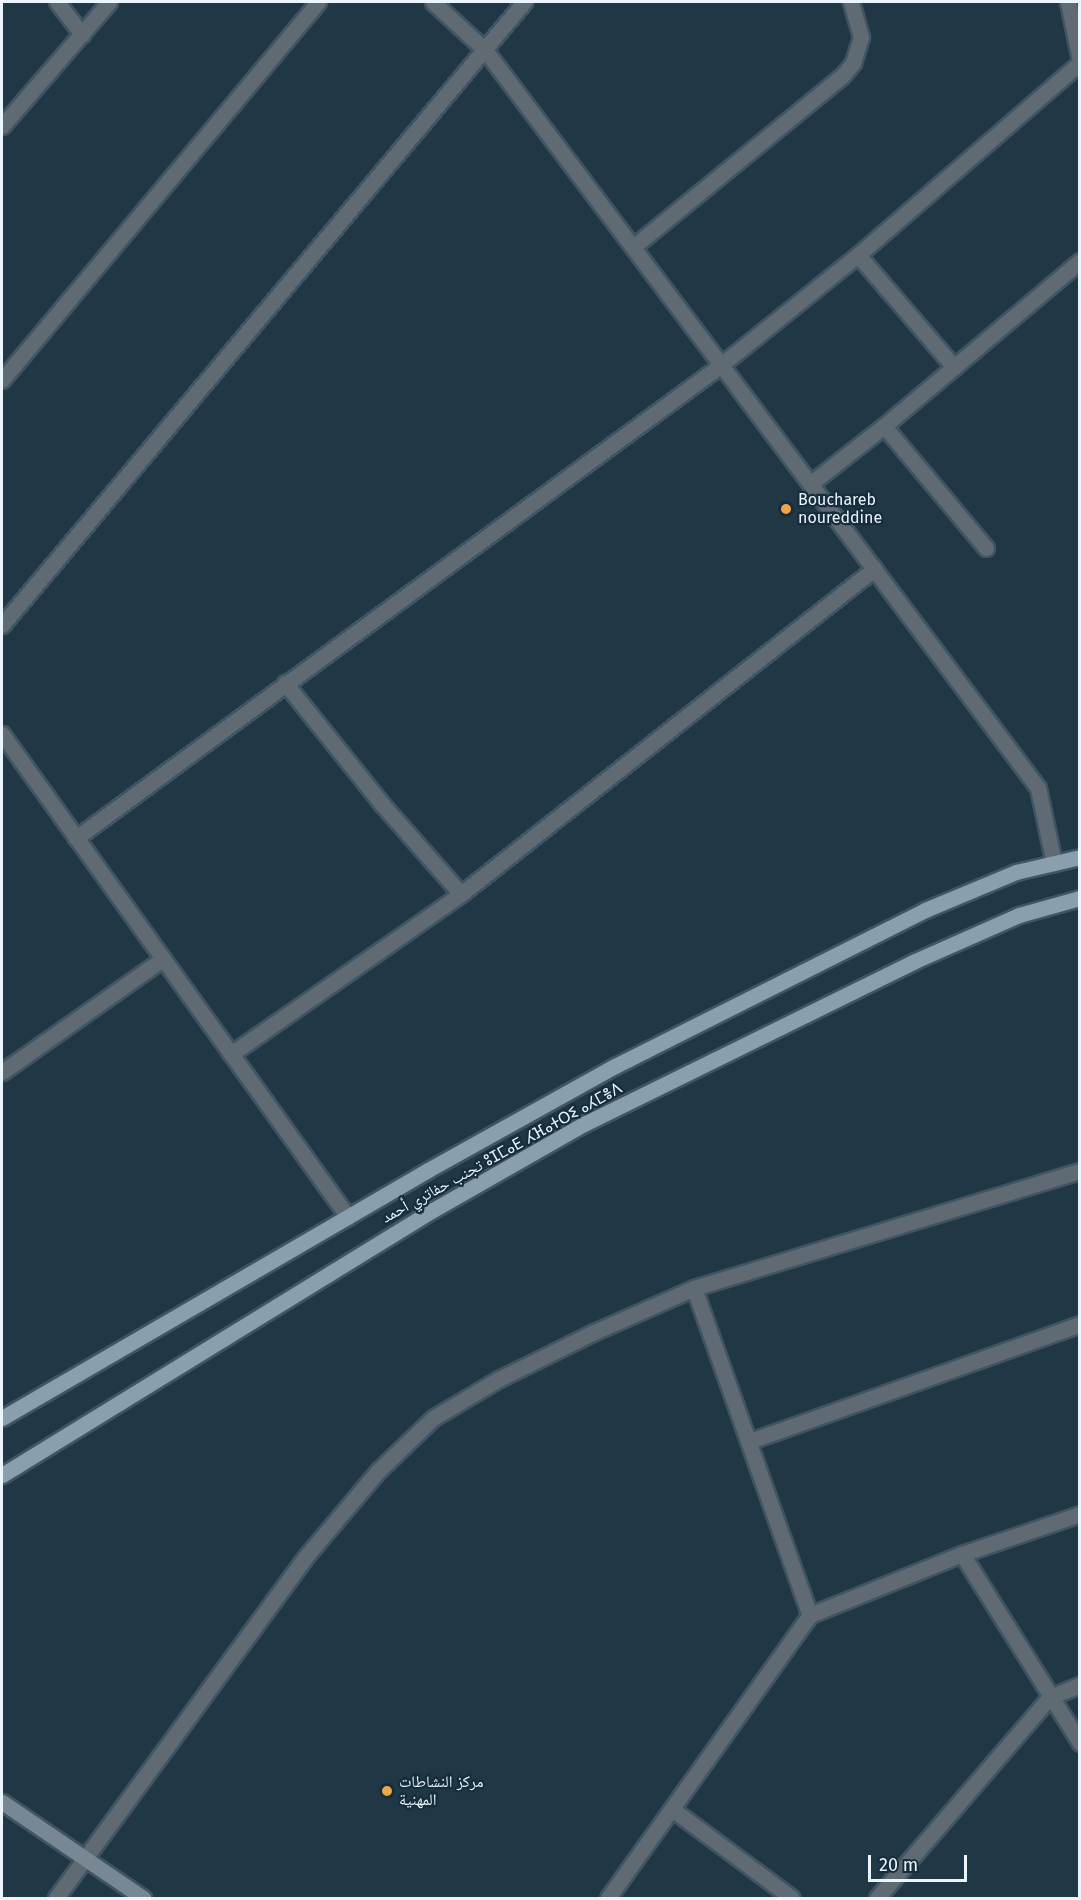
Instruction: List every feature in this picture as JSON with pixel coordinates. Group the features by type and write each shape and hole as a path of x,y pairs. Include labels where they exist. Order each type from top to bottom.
{"main road":[{"name":"تجنب حفاتري أحمد ⵓⵊⵎⴰⴹ ⵃⴼⴰⵜⵔⵉ ⴰⵃⵎⴻⴷ","path":"2,1418 615,1066 893,926 1016,872 1080,857"},
{"name":"تجنب حفاتري أحمد ⵓⵊⵎⴰⴹ ⵃⴼⴰⵜⵔⵉ ⴰⵃⵎⴻⴷ","path":"2,1475 433,1210 584,1124 915,961 1019,915 1080,898"},
{"path":"2,1802 144,1899"}],"street":[{"path":"57,2 82,34"},
{"path":"2,126 109,2"},
{"path":"2,380 318,2"},
{"path":"433,2 485,50 1038,788 1054,863"},
{"path":"2,626 524,2"},
{"path":"633,247 843,75 853,63 861,37 850,2"},
{"path":"76,838 721,365 858,255 1080,61 1068,2"},
{"path":"858,255 954,368"},
{"path":"810,484 884,426 1080,261"},
{"path":"884,426 986,548"},
{"path":"231,1054 461,894 874,569"},
{"path":"285,683 381,803 461,894"},
{"path":"2,734 348,1218"},
{"path":"2,1072 163,959"},
{"path":"56,1899 84,1857 308,1554 378,1471 433,1418 499,1379 594,1332 694,1288 1080,1171"},
{"path":"694,1288 810,1615"},
{"path":"750,1441 1080,1324"},
{"path":"608,1899 810,1615 962,1554 1080,1514"},
{"path":"962,1554 1080,1743"},
{"path":"877,1899 1050,1697 1080,1686"},
{"path":"672,1809 792,1899"}],"place":[{"name":"Bouchareb noureddine","path":"786,509"},
{"name":"مركز النشاطات المهنية","path":"387,1791"}]}
